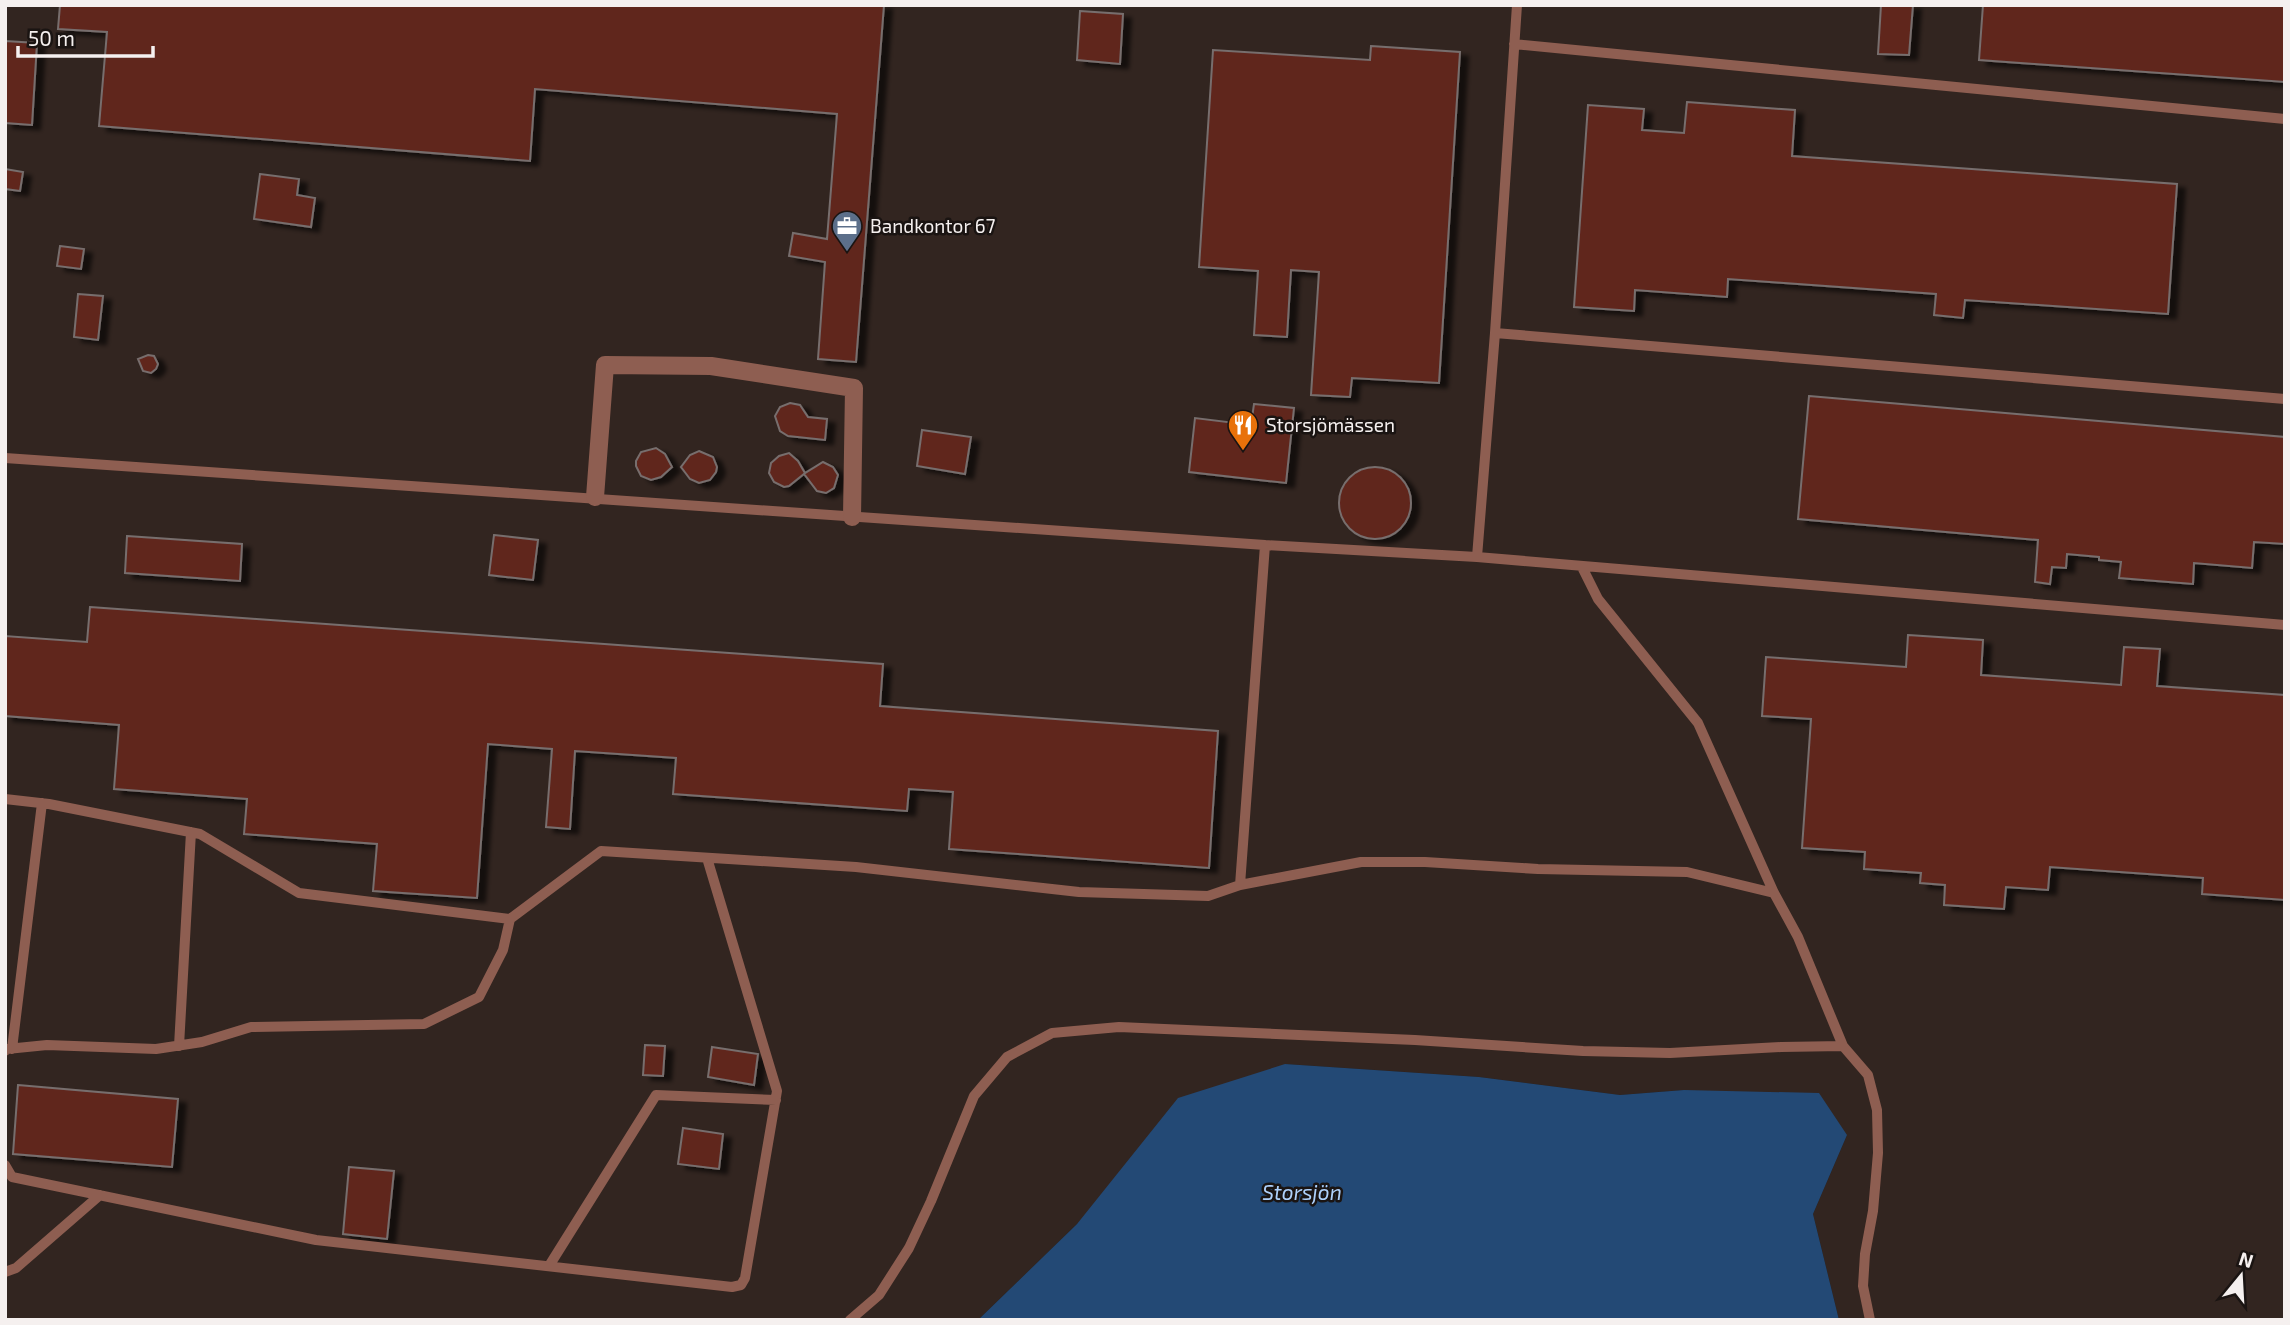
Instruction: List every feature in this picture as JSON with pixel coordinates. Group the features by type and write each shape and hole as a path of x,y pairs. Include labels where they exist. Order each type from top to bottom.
{"street":[{"path":"595,497 605,365 711,366 854,388 852,517"}],"lane":[{"path":"1477,557 1517,5"},
{"path":"1514,44 2285,119"},
{"path":"1495,333 2285,399"},
{"path":"5,458 1265,545 1477,557 2285,625"},
{"path":"1240,885 1265,545"},
{"path":"1582,567 1598,599 1698,723 1774,893 1798,937 1843,1046 1868,1075 1877,1110 1878,1153 1874,1199 1864,1254 1863,1286 1870,1320"},
{"path":"5,799 42,803 200,834 299,893 510,919"},
{"path":"42,803 9,1050 47,1045 156,1049 202,1042 251,1027 424,1024 479,997 503,950 510,919 601,851 856,867 1079,892 1208,896 1240,885 1361,862 1425,862 1538,869 1687,872 1774,893"},
{"path":"178,1046 191,832"},
{"path":"5,1166 12,1177 316,1240 732,1287 741,1285 745,1278 777,1091 707,858"},
{"path":"850,1320 879,1295 909,1248 974,1096 1007,1057 1052,1033 1119,1027 1645,1052 1843,1046"},
{"path":"549,1266 656,1095 776,1100"},
{"path":"5,1272 16,1268 100,1195"}],"shaded area":[{"path":"5,5 2285,5 2285,1320 1839,1320 1813,1214 1847,1135 1684,1090 1620,1095 1479,1077 1285,1064 1077,1224 978,1320 5,1320"}],"water":[{"name":"Storsjön","path":"1285,1064 1479,1077 1620,1095 1684,1090 1819,1093 1847,1135 1813,1214 1839,1320 978,1320 1077,1224 1178,1098"}],"building":[{"path":"60,5 884,5 856,362 818,359 825,262 789,256 793,233 827,239 837,114 535,89 530,161 99,126 107,32 58,29"},
{"path":"1881,5 1913,5 1909,55 1878,54"},
{"path":"1983,5 2285,5 2285,82 1979,60"},
{"path":"1080,11 1123,14 1120,64 1077,60"},
{"path":"5,41 37,43 32,125 5,123"},
{"path":"1371,46 1460,52 1439,383 1352,378 1350,397 1311,395 1319,272 1291,270 1287,337 1254,335 1258,271 1199,267 1213,50 1370,60"},
{"path":"1687,102 1795,110 1792,156 2177,184 2168,314 1965,300 1963,318 1934,315 1936,294 1728,279 1727,297 1635,290 1634,311 1574,307 1588,105 1644,109 1642,130 1684,133"},
{"path":"5,169 23,172 20,191 5,189"},
{"path":"260,174 299,179 297,195 315,198 311,227 254,219"},
{"path":"60,246 84,249 81,269 57,266"},
{"path":"78,294 103,296 98,340 74,337"},
{"path":"154,356 158,364 151,373 143,371 138,359"},
{"path":"1809,396 2285,437 2285,544 2254,542 2252,568 2194,563 2193,584 2119,578 2121,562 2067,554 2066,568 2052,567 2050,584 2035,582 2038,540 1798,519"},
{"path":"790,403 800,405 808,417 827,419 825,440 788,436 780,431 775,416 780,407"},
{"path":"1254,404 1294,408 1286,483 1189,472 1195,418 1251,425"},
{"path":"922,430 971,437 965,474 917,466"},
{"path":"656,448 665,454 672,467 661,477 651,480 641,476 636,461 641,452"},
{"path":"699,451 713,457 717,467 710,480 699,483 690,479 681,467 690,455"},
{"path":"789,453 805,473 823,462 833,467 838,475 834,488 826,493 817,491 804,474 789,486 784,487 774,482 769,473 771,463 779,456"},
{"path":"1375,467 1395,473 1405,483 1411,503 1405,523 1395,533 1375,539 1355,533 1345,523 1339,503 1345,483 1355,473"},
{"path":"494,535 538,540 533,580 489,575"},
{"path":"127,536 242,544 240,581 125,573"},
{"path":"90,607 883,664 880,706 1218,731 1209,868 949,849 953,792 909,789 907,811 673,794 676,758 575,751 570,829 546,827 552,749 488,744 477,898 373,891 377,844 244,834 247,799 114,789 119,725 5,716 5,636 87,642"},
{"path":"1908,635 1983,640 1981,675 2121,685 2124,647 2160,649 2157,686 2285,695 2285,900 2202,894 2203,878 2050,867 2048,890 2006,887 2004,909 1944,905 1945,885 1920,883 1921,873 1864,869 1865,852 1802,848 1811,719 1762,716 1766,657 1906,667"},
{"path":"645,1045 665,1046 663,1076 643,1075"},
{"path":"712,1047 758,1054 754,1085 708,1077"},
{"path":"18,1085 178,1099 172,1167 13,1154"},
{"path":"683,1128 723,1134 719,1169 678,1164"},
{"path":"349,1167 394,1171 387,1239 343,1234"}],"place":[{"name":"Bandkontor 67","path":"847,253"},
{"name":"Storsjömässen","path":"1243,452"}]}
